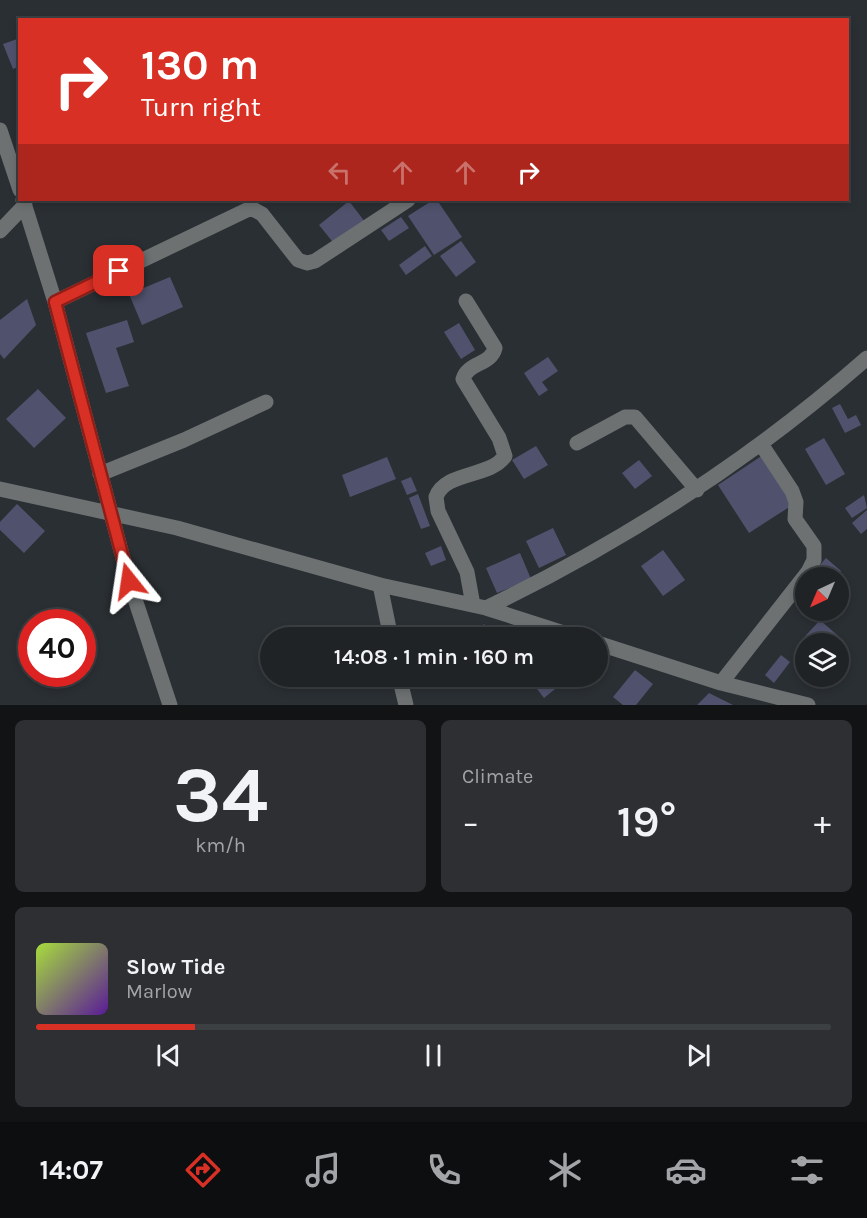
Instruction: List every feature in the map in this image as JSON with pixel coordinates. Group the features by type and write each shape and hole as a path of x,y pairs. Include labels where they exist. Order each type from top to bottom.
{"street":[{"path":"0,130 18,184"},
{"path":"55,302 239,205 258,210 298,260 307,262 315,261 406,201"},
{"path":"0,231 24,202"},
{"path":"24,202 55,302 129,581 170,705"},
{"path":"466,301 495,348 490,358 467,370 463,379 499,438 505,456 494,465 444,486 436,497 438,511 467,572 479,606"},
{"path":"479,606 564,570 697,490 818,401 867,358"},
{"path":"100,474 184,440 266,402"},
{"path":"577,443 625,417 634,417 697,490"},
{"path":"721,683 802,579 814,560 814,546 794,516 794,496 761,444"},
{"path":"0,489 177,528 380,585 479,606 545,627"},
{"path":"380,585 389,627"},
{"path":"608,647 721,683 808,705"},
{"path":"402,687 406,705"}],"building":[{"path":"18,39 18,67 13,69 3,44"},
{"path":"349,201 365,222 336,246 319,225"},
{"path":"431,201 438,201 462,237 434,255 408,216"},
{"path":"401,217 409,228 389,241 381,230"},
{"path":"461,241 476,262 456,277 440,256"},
{"path":"425,246 432,256 406,275 399,265"},
{"path":"170,277 183,307 142,325 129,294"},
{"path":"27,299 36,325 4,359 0,354 0,320"},
{"path":"127,320 134,342 116,348 129,386 106,393 86,333"},
{"path":"459,323 475,350 461,359 444,332"},
{"path":"548,357 558,371 542,382 548,390 539,396 524,373"},
{"path":"38,389 66,418 34,448 6,419"},
{"path":"840,404 848,419 856,415 861,425 845,433 832,408"},
{"path":"824,438 845,474 826,485 805,449"},
{"path":"536,446 548,465 524,479 512,460"},
{"path":"763,455 794,504 749,533 718,485"},
{"path":"387,457 396,479 350,497 342,475"},
{"path":"639,460 652,476 635,489 622,473"},
{"path":"411,477 417,491 407,495 401,481"},
{"path":"418,494 430,526 421,529 409,498"},
{"path":"864,495 867,508 852,518 845,508"},
{"path":"17,504 45,531 24,553 0,530 0,522"},
{"path":"867,510 867,529 861,534 852,523"},
{"path":"553,528 566,555 539,568 526,541"},
{"path":"441,546 446,560 431,566 425,553"},
{"path":"663,550 685,580 663,596 641,566"},
{"path":"520,553 531,579 497,593 486,568"},
{"path":"826,558 836,567 820,567"},
{"path":"821,621 835,633 808,633"},
{"path":"781,655 790,662 774,683 765,675"},
{"path":"635,670 653,684 636,705 623,705 613,697"},
{"path":"536,687 558,687 544,698"},
{"path":"709,693 733,705 697,705"}],"route":[{"path":"119,271 55,302 129,581"}]}
